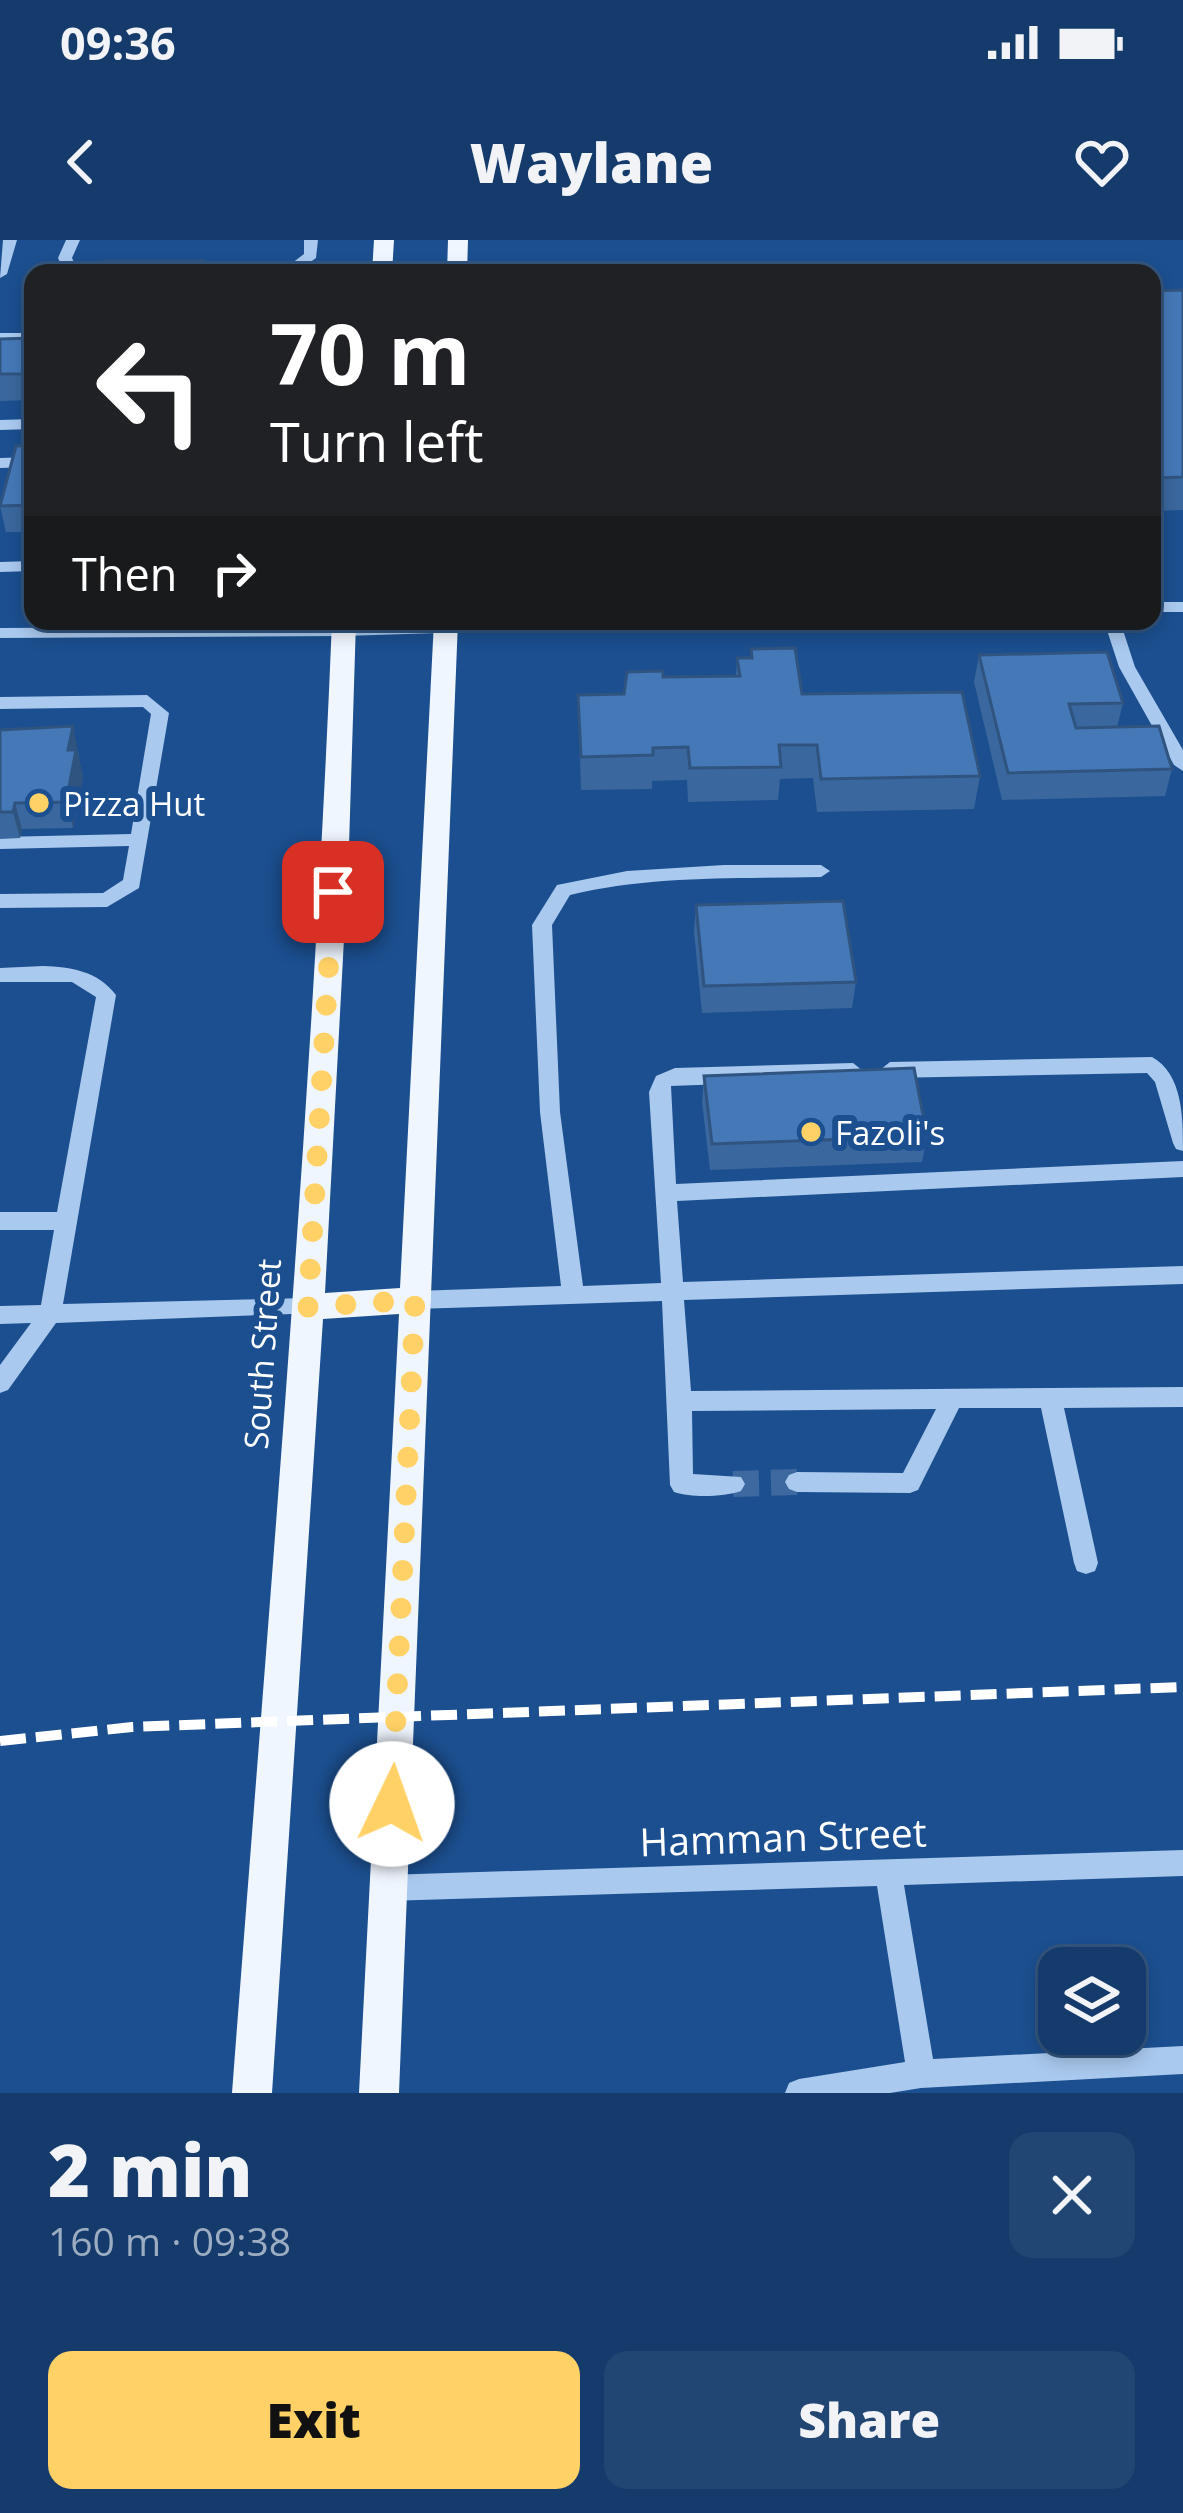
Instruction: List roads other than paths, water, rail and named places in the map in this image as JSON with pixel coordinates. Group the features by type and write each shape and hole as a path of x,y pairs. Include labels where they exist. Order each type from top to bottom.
{"main road":[{"name":"South Street","path":"252,2093 308,1307 336,846 343,630"},
{"path":"379,2093 446,630"},
{"path":"308,1307 415,1300"}],"street":[{"path":"0,274 10,240"},
{"path":"298,264 311,254 311,240"},
{"path":"0,634 172,630"},
{"path":"1115,630 1127,667 1183,765"},
{"path":"0,703 146,701 160,712 132,883 107,900 0,901"},
{"path":"0,844 139,840"},
{"path":"574,1295 550,1112 542,925 564,890 590,882 656,874 821,871"},
{"path":"0,975 70,975 98,983 106,995 50,1314 0,1383"},
{"path":"733,1484 682,1485 675,1292 658,1092 663,1081 675,1076 1135,1062 1152,1065 1164,1079 1183,1144"},
{"path":"668,1193 1183,1169"},
{"path":"0,1221 66,1221"},
{"path":"415,1300 1183,1274"},
{"path":"0,1315 308,1307"},
{"path":"680,1401 1183,1397"},
{"path":"1050,1398 1086,1563"},
{"path":"797,1482 910,1483 952,1399"},
{"name":"Hamman Street","path":"386,1888 1183,1863"},
{"path":"888,1872 920,2074"},
{"path":"799,2093 920,2074 1183,2060"}],"tunnel":[{"path":"733,1484 797,1482"}],"railway":[{"path":"0,1741 132,1727 1183,1687"}],"place":[{"name":"Pizza Hut","path":"39,803"},
{"name":"Fazoli's","path":"811,1132"}]}
